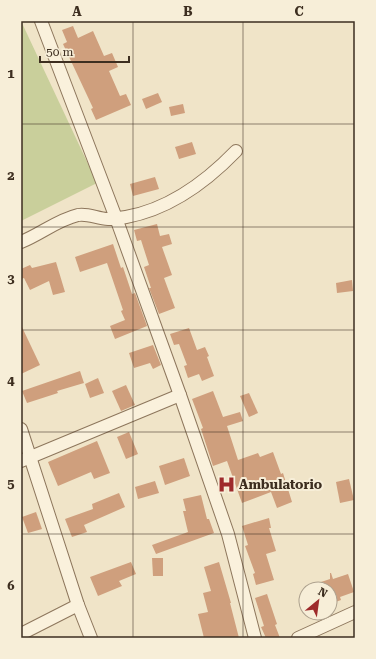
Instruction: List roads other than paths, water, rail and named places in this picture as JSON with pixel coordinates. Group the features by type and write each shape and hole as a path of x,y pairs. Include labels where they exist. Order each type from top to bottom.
{"street":[{"path":"41,21 116,218 180,395 228,534 255,638"},
{"path":"21,242 32,238 50,226 67,218 81,214 107,220 146,212 174,200 206,179 236,151"},
{"path":"26,459 180,395"},
{"path":"21,429 26,459 91,638"},
{"path":"21,634 78,605"},
{"path":"298,638 355,612"}],"place":[{"name":"Ambulatorio","path":"226,484"}]}
